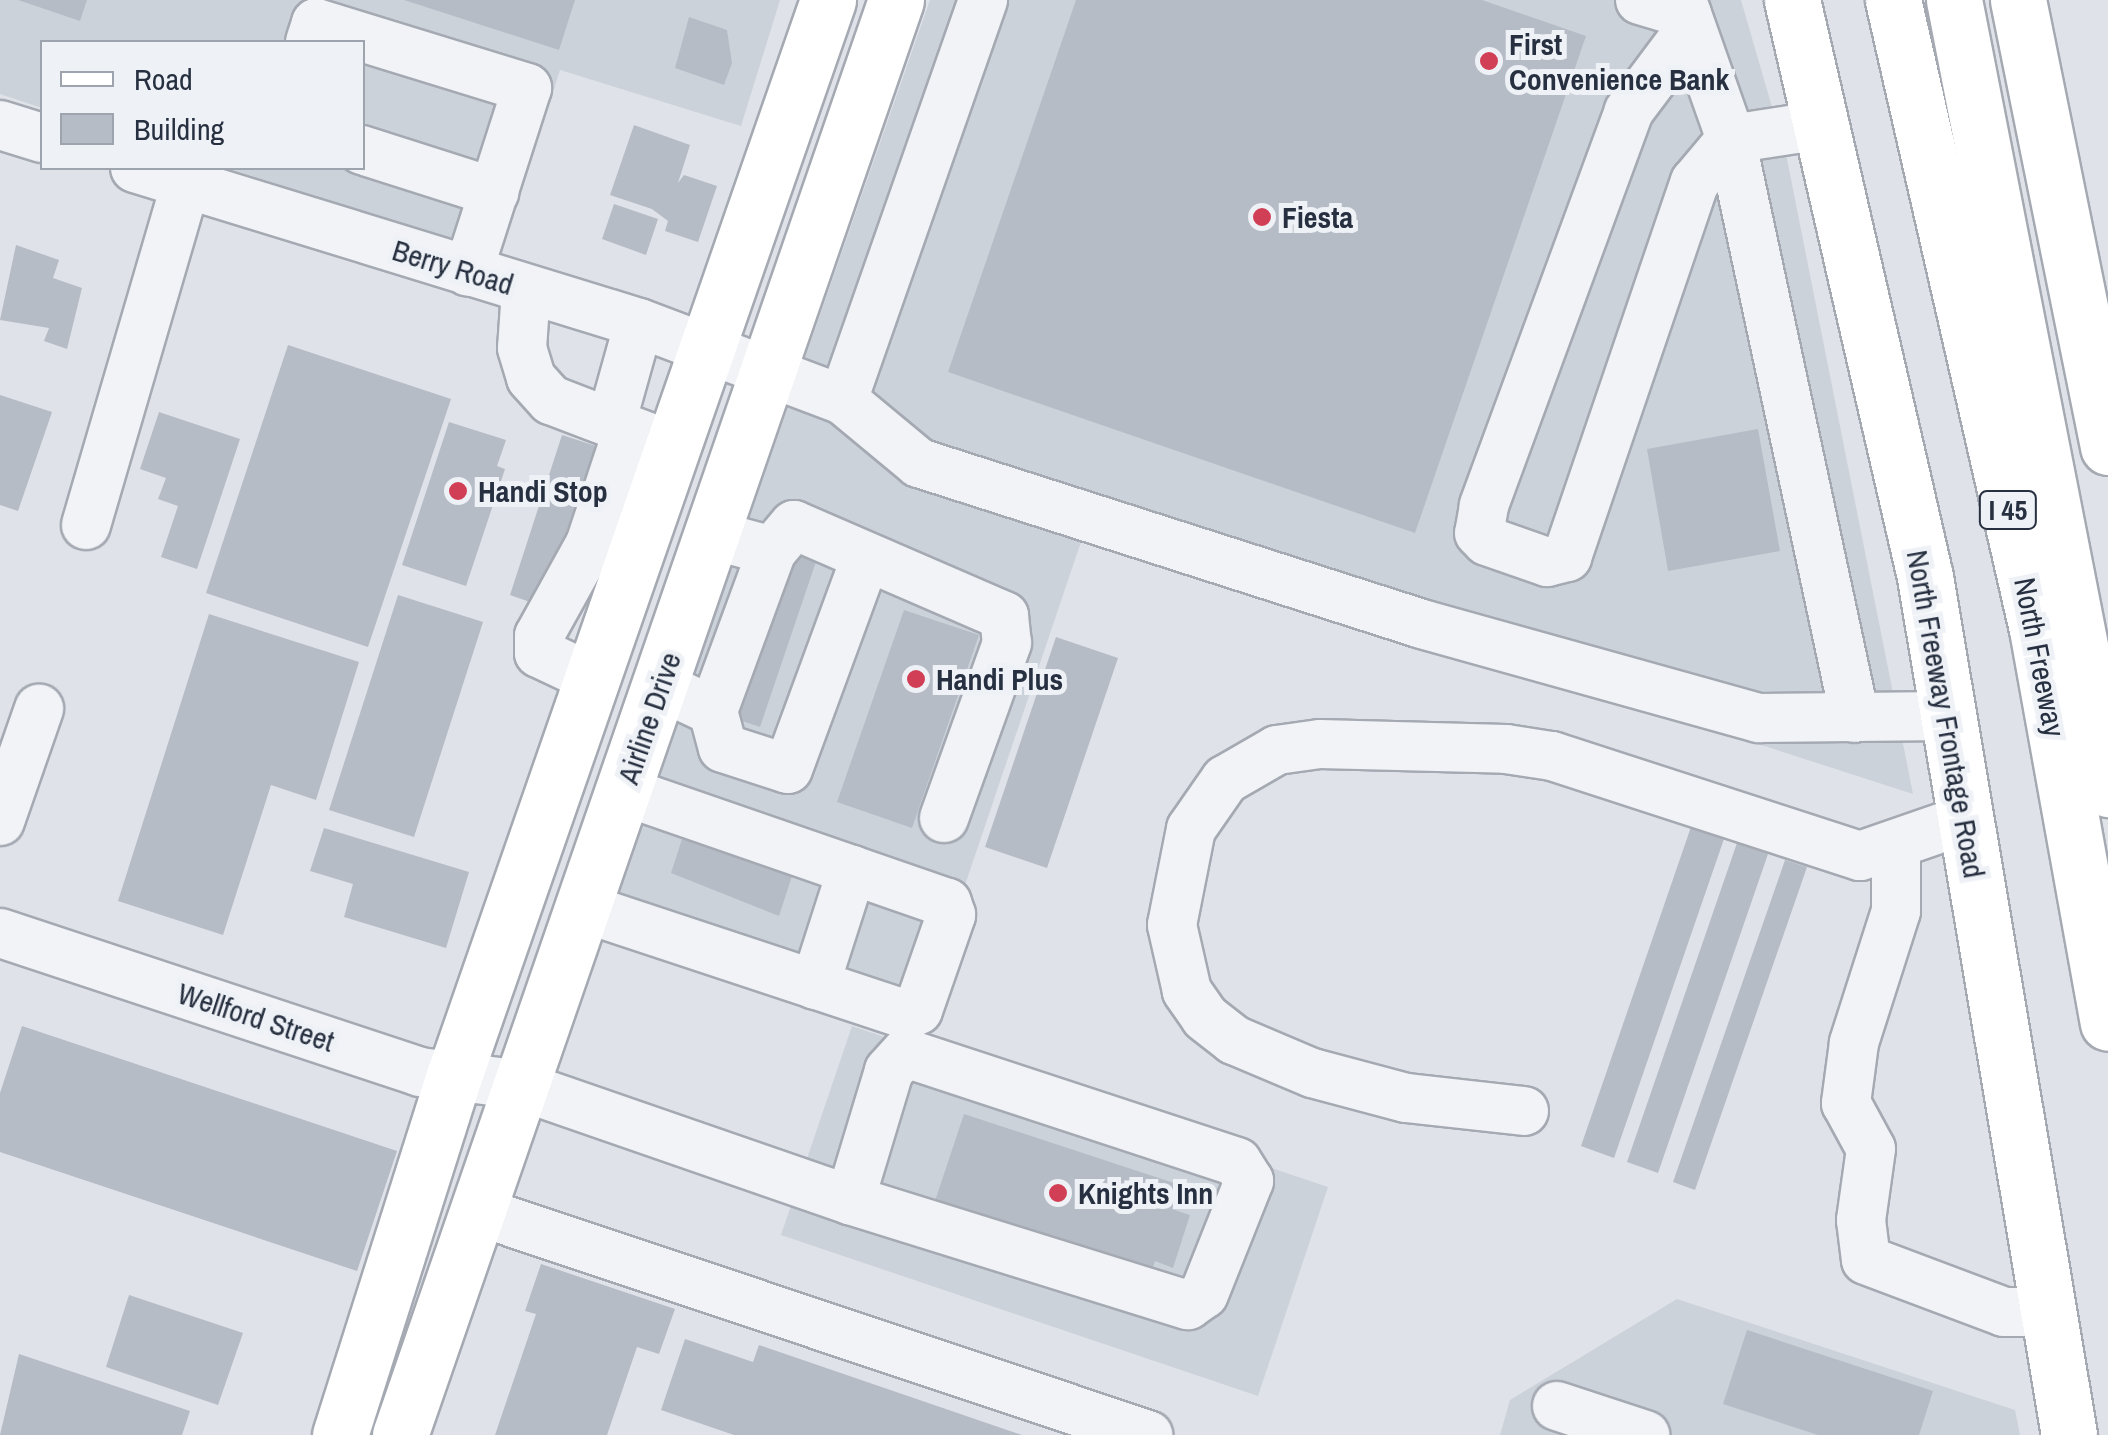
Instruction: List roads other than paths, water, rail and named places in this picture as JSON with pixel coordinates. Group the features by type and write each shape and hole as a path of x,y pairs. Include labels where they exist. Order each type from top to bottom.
{"main road":[{"path":"340,1435 454,1076 594,678 612,552 637,433 706,349 828,0"},
{"name":"Airline Drive","path":"400,1435 516,1084 624,791 896,0"},
{"name":"North Freeway Frontage Road","path":"1792,0 1925,577 2069,1435"},
{"name":"North Freeway","path":"1893,0 2037,629 2108,1023"},
{"name":"North Freeway","path":"1954,0 2108,789"},
{"path":"2018,0 2108,448"}],"street":[{"path":"983,0 843,400 920,463 1422,624 1759,718 1947,716"},
{"path":"1640,0 1687,14"},
{"path":"1687,14 1731,139 1855,718"},
{"path":"1687,14 1629,111 1484,506 1479,533 1488,541 1547,562 1575,547 1695,182 1731,139 1823,125"},
{"path":"311,40 316,23 527,88 468,272"},
{"path":"0,125 40,137"},
{"path":"365,151 494,192"},
{"name":"Berry Road","path":"142,170 186,184 266,187 468,272 639,323 843,400"},
{"path":"86,524 186,184"},
{"path":"526,290 522,348 531,378 551,400 637,433 639,323"},
{"path":"866,557 788,769 723,748 713,710 772,551 794,525 844,541 866,557 1004,616 1007,643 944,818"},
{"path":"713,535 772,551"},
{"path":"658,686 713,710"},
{"path":"0,821 39,709"},
{"path":"1524,1111 1406,1098 1312,1073 1234,1040 1205,1017 1187,991 1172,924 1192,829 1224,780 1277,750 1320,744 1506,750 1552,756 1860,856 1964,820"},
{"path":"581,907 908,1016 918,1010 951,915 947,903 624,791"},
{"path":"1896,844 1896,911 1854,1043 1846,1102 1871,1150 1861,1220 1866,1260 2004,1312 2047,1312"},
{"path":"815,985 852,870"},
{"path":"0,894 10,936"},
{"name":"Wellford Street","path":"10,936 454,1076 516,1084 850,1200 1188,1305 1204,1294 1249,1181 1237,1162 905,1053 889,1071 850,1200"},
{"path":"475,1210 1148,1435"},
{"path":"1558,1406 1645,1435"}],"place":[{"name":"First Convenience Bank","path":"1489,61"},
{"name":"Fiesta","path":"1262,217"},
{"name":"Handi Stop","path":"458,491"},
{"name":"Handi Plus","path":"916,679"},
{"name":"Knights Inn","path":"1058,1193"}]}
